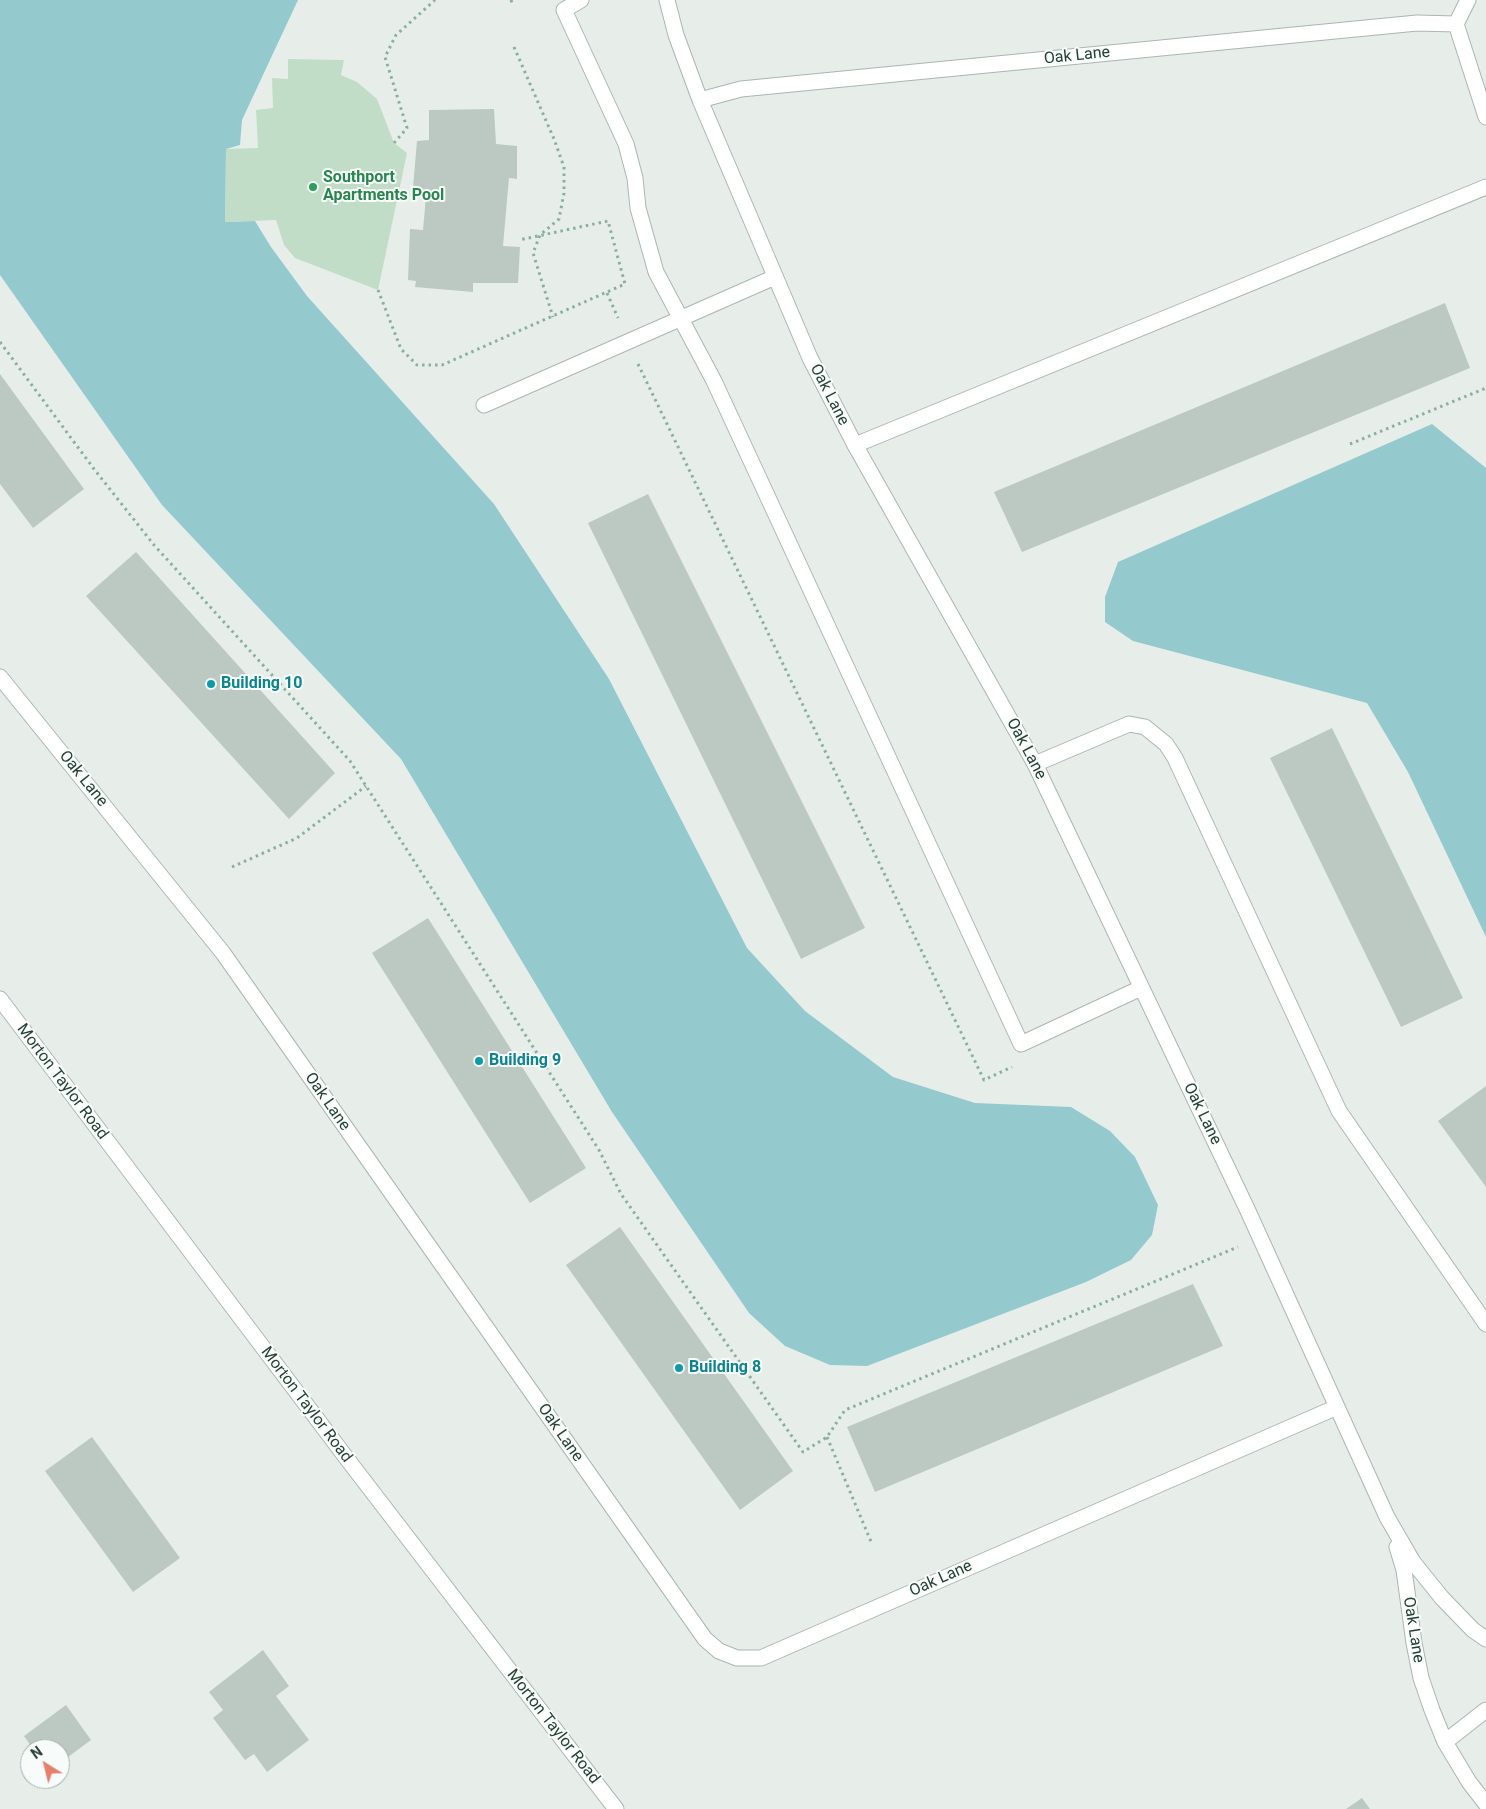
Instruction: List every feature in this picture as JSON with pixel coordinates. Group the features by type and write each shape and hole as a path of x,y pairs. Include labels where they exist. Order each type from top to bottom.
{"street":[{"path":"581,0 564,10 626,144 635,178 638,208 656,272 714,381 1021,1044 1141,988"},
{"name":"Oak Lane","path":"667,0 676,35 700,100 810,358 855,445 1035,764 1248,1211 1387,1517 1413,1562 1442,1598 1473,1630 1486,1639"},
{"path":"1468,0 1456,24 1486,117"},
{"name":"Oak Lane","path":"700,100 740,89 1417,23 1456,24"},
{"path":"855,445 1486,187"},
{"path":"484,405 775,277"},
{"name":"Oak Lane","path":"0,677 223,953 705,1639 718,1651 737,1658 761,1658 1337,1407"},
{"path":"1035,764 1129,724 1145,727 1166,744 1180,767 1339,1111 1486,1324"},
{"name":"Morton Taylor Road","path":"0,999 351,1464 616,1809"},
{"name":"Oak Lane","path":"1387,1517 1404,1570 1414,1644 1421,1678 1445,1742 1469,1782 1486,1804"},
{"path":"1445,1742 1486,1710"}],"path":[{"path":"394,142 406,128 385,57 396,35 435,0"},
{"path":"514,47 554,139 564,167 564,193 559,219 540,235 533,253 553,317"},
{"path":"378,290 401,349 417,364 442,365 625,284 608,221 518,240"},
{"path":"607,293 618,318"},
{"path":"0,342 94,469 154,545 350,761 599,1150 621,1194 804,1452 827,1438 845,1410 1244,1245"},
{"path":"638,363 984,1080 1020,1064"},
{"path":"1350,444 1486,388"},
{"path":"232,867 297,838 366,786"},
{"path":"827,1438 872,1544"}],"green space":[{"name":"Southport Apartments Pool","path":"288,59 344,60 341,75 357,82 377,99 394,143 407,153 378,290 295,258 284,245 276,220 225,222 226,149 258,148 256,110 273,108 272,78 288,79"}],"water":[{"path":"0,0 298,0 242,120 240,145 226,149 225,222 255,221 271,247 307,296 494,504 609,679 747,948 805,1011 893,1077 975,1103 1071,1107 1110,1131 1135,1157 1158,1205 1152,1235 1131,1260 1086,1282 867,1366 830,1365 785,1346 749,1313 612,1112 401,759 162,505 0,275"},
{"path":"1432,424 1486,468 1486,937 1408,772 1367,703 1133,641 1105,622 1105,597 1118,562"}],"building":[{"path":"494,109 496,144 517,146 517,179 509,178 503,246 520,247 518,283 473,283 473,292 415,287 416,281 408,280 410,229 423,230 426,196 412,199 417,141 429,140 429,110"},
{"path":"1445,303 1470,368 1022,552 994,492"},
{"path":"0,374 84,489 33,528 0,484"},
{"path":"648,494 865,928 801,959 588,523"},
{"name":"Building 10","path":"136,552 335,773 289,819 86,596"},
{"path":"1332,728 1463,998 1401,1027 1270,758"},
{"name":"Building 9","path":"428,918 586,1168 530,1203 372,953"},
{"path":"1486,1086 1486,1187 1438,1121"},
{"name":"Building 8","path":"620,1227 793,1471 740,1510 566,1265"},
{"path":"1193,1284 1223,1346 875,1492 847,1427"},
{"path":"92,1437 180,1558 133,1592 45,1471"},
{"path":"263,1650 289,1686 276,1696 309,1740 267,1772 254,1754 245,1760 213,1718 223,1710 209,1692"},
{"path":"66,1705 91,1740 70,1756 70,1739 26,1739 24,1736"},
{"path":"1362,1798 1370,1809 1346,1809"}],"place":[{"name":"Southport Apartments Pool","path":"313,187"},
{"name":"Building 10","path":"211,684"},
{"name":"Building 9","path":"479,1061"},
{"name":"Building 8","path":"679,1368"}]}
